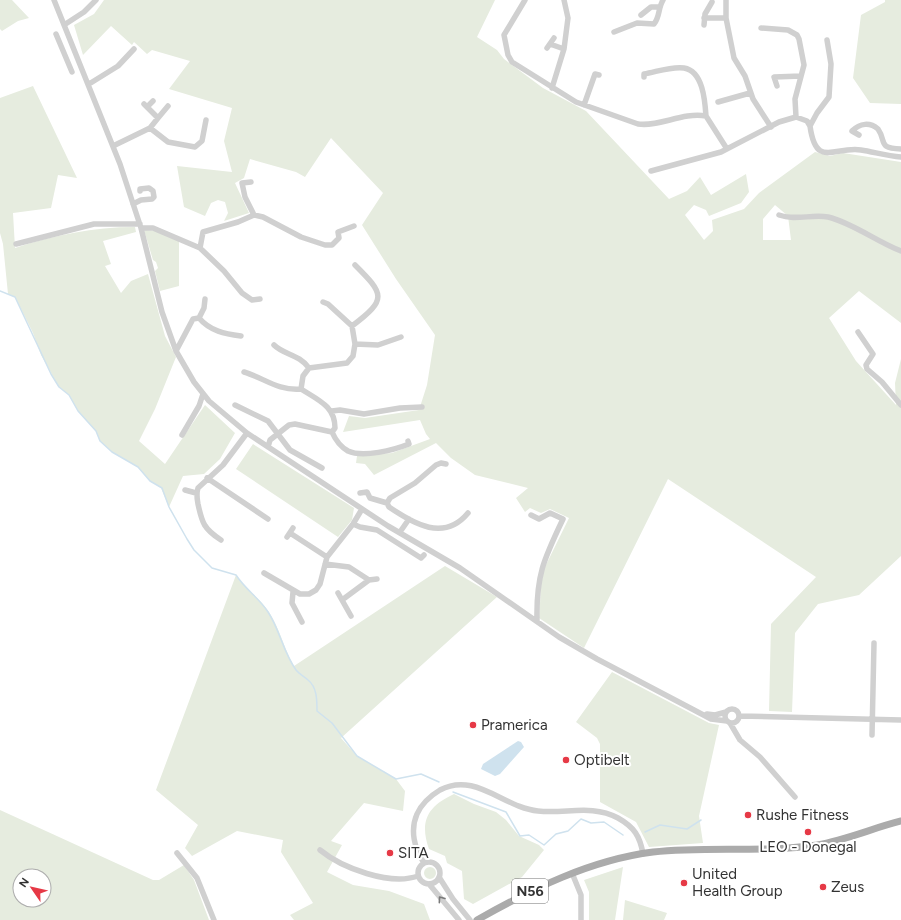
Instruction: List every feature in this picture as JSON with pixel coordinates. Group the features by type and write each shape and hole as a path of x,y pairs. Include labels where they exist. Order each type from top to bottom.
{"main road":[{"name":"N56","path":"477,920 536,888 572,873 643,854 685,850 816,845 855,836 901,821"}],"street":[{"path":"54,0 113,146 140,226 162,312 176,351 203,394 217,409 247,433 362,509 460,568 559,637 597,659 711,719 731,722 739,716 901,720"},
{"path":"64,25 95,0"},
{"path":"525,0 504,35 508,55 512,62 552,88 584,105 610,115 642,124 694,114 706,116"},
{"path":"552,88 564,49 568,18 564,0"},
{"path":"614,32 637,23 654,24 658,18 659,7 663,0"},
{"path":"726,0 726,18 734,58 745,76 750,93 758,108 771,127"},
{"path":"704,25 704,18 707,8 712,2"},
{"path":"641,15 647,12 651,7 659,7"},
{"path":"704,18 726,18"},
{"path":"761,28 784,29 797,35 804,60 802,76 795,99 796,117"},
{"path":"56,34 72,72"},
{"path":"554,38 549,46 564,49"},
{"path":"810,126 817,113 829,97 831,64 827,40"},
{"path":"89,84 118,66 134,48"},
{"path":"63,52 74,49"},
{"path":"644,77 644,74 678,67 689,70 698,78 706,116 727,149"},
{"path":"584,105 595,74 599,75"},
{"path":"777,86 774,77 802,76"},
{"path":"718,102 750,93"},
{"path":"153,101 146,106 158,118"},
{"path":"113,146 150,128 168,106"},
{"path":"651,171 691,161 727,149 771,127 796,117 807,121 810,126 814,144 823,152 831,153 860,150 901,157"},
{"path":"150,128 168,142 192,148 201,143 206,120"},
{"path":"859,135 852,131 865,124 875,126 880,132 883,144 890,148 901,149"},
{"path":"196,130 204,131"},
{"path":"251,182 242,183 245,197 254,215"},
{"path":"133,204 141,200 155,200 151,189 140,189 140,191"},
{"path":"200,248 203,232 238,222 254,215 263,217 301,238 325,245 332,245 339,238 338,232 354,226"},
{"path":"779,215 790,219 815,216 830,218 875,237 885,244 901,251"},
{"path":"16,244 94,224 153,228 200,248 218,264 242,293 252,300 260,299"},
{"path":"352,326 373,308 377,301 378,293 372,281 356,265"},
{"path":"199,318 204,308 206,299"},
{"path":"301,389 303,376 309,368 347,363 353,356 355,344 352,326 328,304 323,302"},
{"path":"176,351 193,319 199,318 216,331 241,336"},
{"path":"858,332 873,354 866,365 867,369 882,382 901,405"},
{"path":"355,344 378,345 401,338"},
{"path":"274,345 278,349 299,358 309,368"},
{"path":"244,372 277,387 301,389 332,411 336,428 332,432"},
{"path":"182,435 187,420 203,394"},
{"path":"235,405 268,421 290,450 322,468"},
{"path":"332,411 340,410 364,414 400,408 422,407"},
{"path":"268,447 270,440 283,428 295,424 332,432 342,446 350,452 368,453 387,451 409,444 408,442"},
{"path":"221,540 210,533 201,520 196,494 198,488 207,478 223,465 247,433"},
{"path":"387,503 390,498 421,478 436,465 440,463 446,464"},
{"path":"207,478 268,519"},
{"path":"185,490 196,494"},
{"path":"360,493 367,492 370,498 387,503 389,507 432,532 458,524 468,513"},
{"path":"264,573 293,592 309,594 316,590 320,584 327,557 353,524 362,509"},
{"path":"531,515 539,519 550,513 563,519 544,558 539,575 536,600 537,621"},
{"path":"400,532 409,519"},
{"path":"353,524 360,527 378,530 421,558 424,555"},
{"path":"290,533 327,557"},
{"path":"325,564 349,567 369,580"},
{"path":"342,600 369,580 377,579"},
{"path":"293,592 292,603 302,622"},
{"path":"338,593 350,616"},
{"path":"872,735 874,643"},
{"path":"702,714 715,715 726,712 729,709 734,709 739,716"},
{"path":"726,712 740,740 760,757 795,797"},
{"path":"424,863 417,849 414,837 416,818 428,799 444,788 456,785 478,787 512,803 538,811 596,810 608,813 627,823 637,833 643,854"},
{"path":"320,850 342,864 374,875 396,879 418,876"},
{"path":"177,853 197,878 214,920"},
{"path":"428,862 435,864 440,870 439,877 435,882 429,884 422,882 418,876 419,868 424,863 428,862"},
{"path":"572,873 581,895 581,920"},
{"path":"439,877 453,899 470,920"},
{"path":"429,884 452,917 459,920"}],"shaded area":[{"path":"0,0 12,0 29,18 18,21 2,31 0,29"},
{"path":"104,0 495,0 477,37 497,50 504,59 543,88 586,111 669,199 687,191 700,177 711,195 746,174 749,192 741,203 709,216 706,210 694,205 685,215 704,240 713,231 712,220 744,209 759,193 815,152 830,156 843,153 901,162 901,323 859,291 829,318 856,361 896,405 895,383 901,359 901,556 859,595 818,604 795,633 792,712 769,711 771,624 816,577 668,479 584,648 539,618 542,573 569,518 550,509 541,513 530,508 525,512 516,498 528,488 475,475 451,458 436,443 374,475 365,464 356,463 357,456 392,453 430,439 426,434 420,420 343,432 349,416 365,418 419,410 427,385 435,335 396,279 362,225 383,193 331,138 305,177 296,172 250,159 244,178 235,183 249,213 224,221 228,213 225,202 218,200 211,203 205,216 184,207 177,166 232,172 224,141 232,108 169,89 190,61 152,50 147,54 134,42 132,45 111,26 83,55 74,25 94,14","holes":["775,205 788,216 791,240 763,240 763,219"]},
{"path":"885,0 901,0 901,104 870,103 853,78 861,15 885,2"},
{"path":"33,86 77,178 58,175 51,208 13,213 15,248 45,239 89,230 135,227 136,232 103,241 111,264 105,266 121,293 131,281 148,274 165,336 176,357 155,409 139,441 165,464 205,405 235,433 220,459 204,474 183,476 169,507 161,488 150,481 138,467 112,452 100,441 96,431 78,411 69,395 59,387 41,355 33,333 15,297 8,294 3,244 0,233 0,98"},
{"path":"144,230 157,231 179,240 179,286 160,291 155,271 158,268 156,262 153,260"},
{"path":"253,444 354,508 352,520 338,537 236,469"},
{"path":"445,566 497,597 341,738 357,756 396,779 405,791 403,811 364,803 331,841 342,845 327,872 353,885 389,891 424,904 430,920 294,920 290,915 313,903 281,852 283,840 237,831 192,856 185,848 198,825 156,790 236,575 269,612 294,666"},
{"path":"612,672 709,723 719,725 699,816 703,843 649,847 636,822 600,802 600,744 597,738 576,722"},
{"path":"454,794 474,804 496,812 506,820 519,836 539,845 544,850 522,877 473,904 464,899 462,871 447,863 445,856 429,849 426,839 426,822 432,809"},
{"path":"0,810 153,880 159,880 184,865 194,880 209,920 0,920"},
{"path":"428,867 432,867 436,873 432,879 428,879 424,875 424,871"},
{"path":"623,867 615,920 589,920 589,892 584,880"},
{"path":"625,900 667,913 664,920 623,920"}],"water":[{"path":"518,741 521,742 524,747 500,774 495,776 481,769 483,764"}],"waterway":[{"path":"0,291 15,297 51,374 59,387 69,395 78,411 96,431 100,441 112,452 138,467 150,481 162,488 169,507 194,550 212,568 236,575 264,607 276,626 292,663 297,671 313,686 317,698 317,711 332,723 357,756 396,779 421,774 439,782"},
{"path":"453,792 506,812 520,836 529,835 544,845 556,834 568,831 581,819 591,823 604,822 623,835"},
{"path":"645,832 660,825 687,829 701,820"}],"place":[{"name":"Pramerica","path":"473,725"},
{"name":"Optibelt","path":"566,760"},
{"name":"Rushe Fitness","path":"748,815"},
{"name":"LEO - Donegal","path":"808,832"},
{"name":"SITA","path":"390,853"},
{"name":"United Health Group","path":"684,883"},
{"name":"Zeus","path":"823,887"}]}
